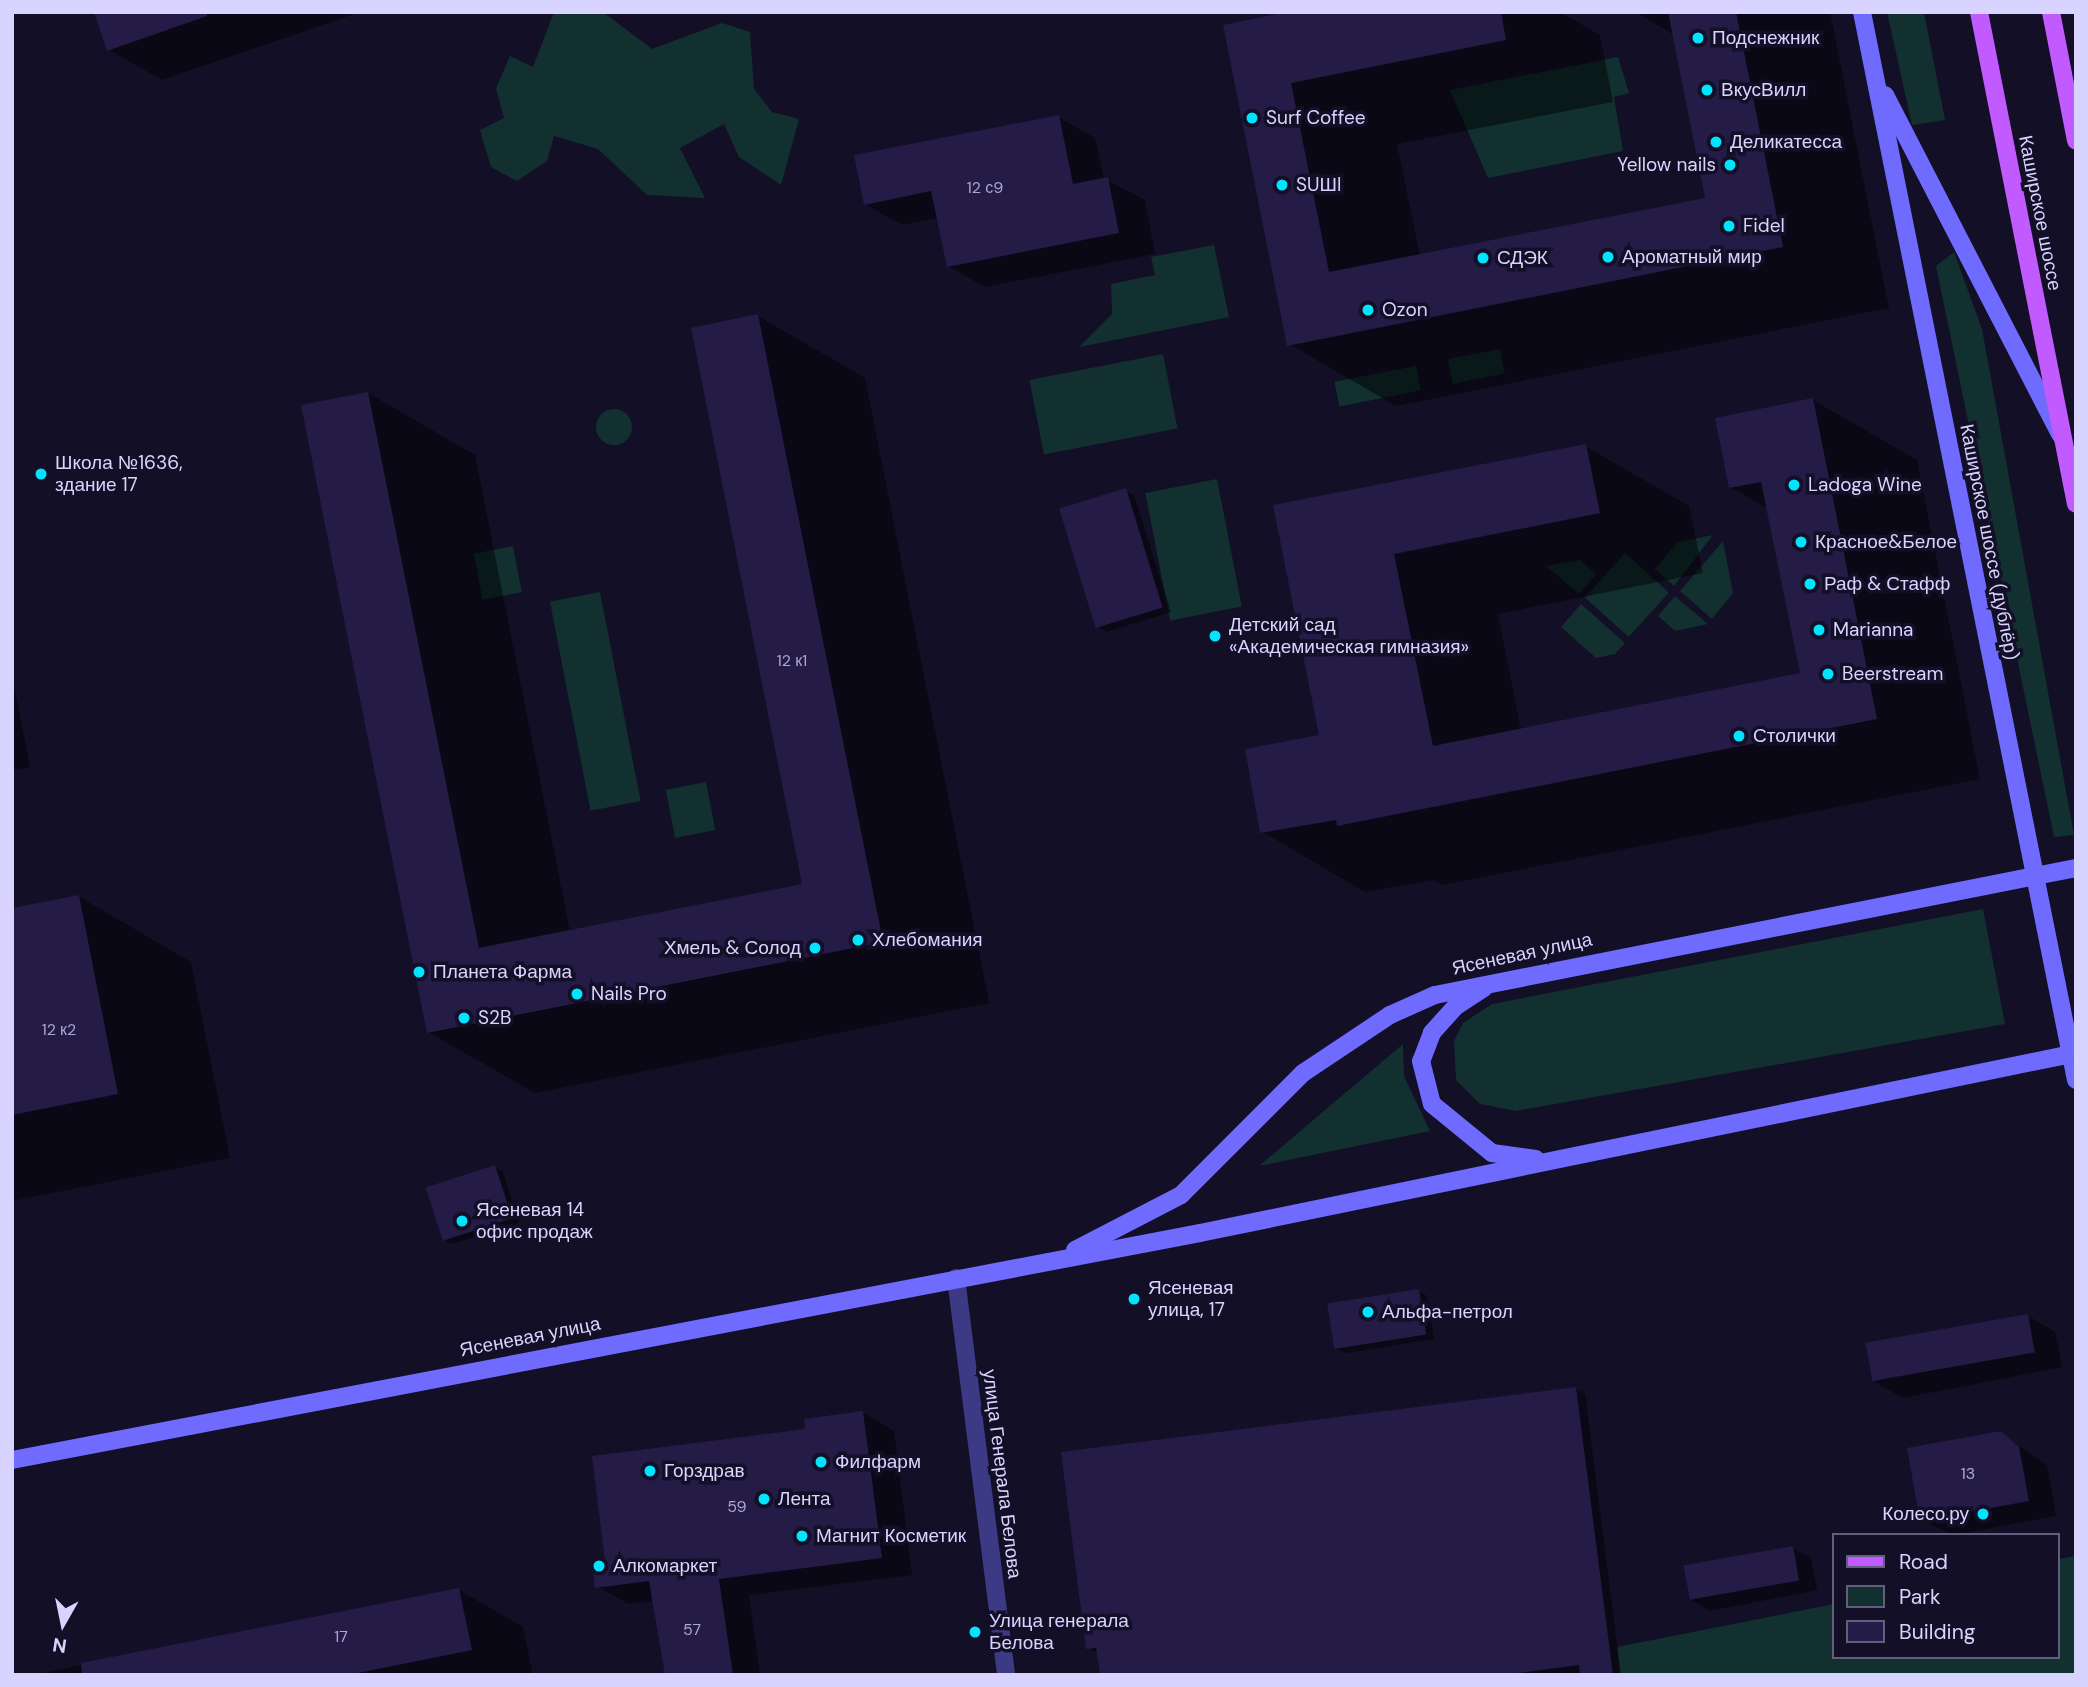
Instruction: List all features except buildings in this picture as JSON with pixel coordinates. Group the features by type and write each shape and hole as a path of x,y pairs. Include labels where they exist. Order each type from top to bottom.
{"main road":[{"name":"Каширское шоссе (дублёр)","path":"1862,12 2034,876 2073,1054 2076,1080"},
{"name":"Каширское шоссе","path":"1979,12 2076,504"},
{"path":"2051,12 2076,141"},
{"path":"1874,73 2064,442"},
{"name":"Ясеневая улица","path":"1056,1259 1181,1195 1303,1073 1390,1015 1499,978 2076,868"},
{"path":"1499,978 1456,1006 1432,1033 1421,1061 1432,1104 1492,1153 1550,1161"},
{"name":"Ясеневая улица","path":"12,1460 1056,1259 2073,1054"}],"street":[{"name":"улица Генерала Белова","path":"956,1278 1006,1675"}],"green space":[{"path":"554,12 603,12 652,49 722,23 750,32 754,89 772,112 799,119 781,185 739,157 724,124 680,148 705,198 647,195 598,149 554,136 547,161 517,181 491,167 480,130 504,118 496,88 510,56 533,67"},
{"path":"1887,12 1924,12 1945,120 1912,125"},
{"path":"1618,57 1629,93 1614,97 1623,151 1488,178 1450,90"},
{"path":"1214,245 1229,317 1079,347 1112,314 1111,284 1155,275 1151,257"},
{"path":"1954,252 1982,329 2074,835 2054,837 1936,266"},
{"path":"1500,349 1505,374 1453,384 1448,359"},
{"path":"1163,354 1178,429 1044,455 1029,380"},
{"path":"1416,366 1421,391 1339,406 1335,382"},
{"path":"614,409 627,414 632,427 627,440 614,445 601,440 596,427 601,414"},
{"path":"1217,479 1242,607 1170,621 1145,493"},
{"path":"1713,535 1674,586 1655,569 1678,542"},
{"path":"1723,541 1733,593 1712,619 1680,591"},
{"path":"513,546 522,592 483,600 474,554"},
{"path":"1625,553 1669,592 1629,637 1585,598"},
{"path":"1580,560 1596,574 1579,594 1546,566"},
{"path":"600,592 641,801 591,811 550,602"},
{"path":"1675,596 1708,624 1675,631 1658,616"},
{"path":"1581,604 1625,643 1615,654 1596,658 1561,627"},
{"path":"706,782 715,830 675,838 666,790"},
{"path":"1983,909 2005,1024 1516,1111 1480,1104 1456,1080 1454,1041 1463,1023 1492,1004"},
{"path":"1403,1044 1404,1076 1430,1131 1259,1166"},
{"path":"2076,1556 2076,1675 1620,1675 1617,1647 1832,1604 1832,1659 2060,1659 2060,1559"}],"place":[{"name":"Подснежник","path":"1698,38"},
{"name":"ВкусВилл","path":"1707,90"},
{"name":"Surf Coffee","path":"1252,118"},
{"name":"Деликатесса","path":"1716,142"},
{"name":"Yellow nails","path":"1730,165"},
{"name":"SUШI","path":"1282,185"},
{"name":"Fidel","path":"1729,226"},
{"name":"Ароматный мир","path":"1608,257"},
{"name":"СДЭК","path":"1483,258"},
{"name":"Ozon","path":"1368,310"},
{"name":"Школа №1636, здание 17","path":"41,474"},
{"name":"Ladoga Wine","path":"1794,485"},
{"name":"Красное&Белое","path":"1801,542"},
{"name":"Раф & Стафф","path":"1810,584"},
{"name":"Marianna","path":"1819,630"},
{"name":"Детский сад «Академическая гимназия»","path":"1215,636"},
{"name":"Beerstream","path":"1828,674"},
{"name":"Столички","path":"1739,736"},
{"name":"Хлебомания","path":"858,940"},
{"name":"Хмель & Солод","path":"815,948"},
{"name":"Планета Фарма","path":"419,972"},
{"name":"Nails Pro","path":"577,994"},
{"name":"S2B","path":"464,1018"},
{"name":"Ясеневая 14 офис продаж","path":"462,1221"},
{"name":"Ясеневая улица, 17","path":"1134,1299"},
{"name":"Альфа-петрол","path":"1368,1312"},
{"name":"Филфарм","path":"821,1462"},
{"name":"Горздрав","path":"650,1471"},
{"name":"Лента","path":"764,1499"},
{"name":"Колесо.ру","path":"1983,1514"},
{"name":"Магнит Косметик","path":"802,1536"},
{"name":"Алкомаркет","path":"599,1566"},
{"name":"Улица генерала Белова","path":"975,1632"}]}
